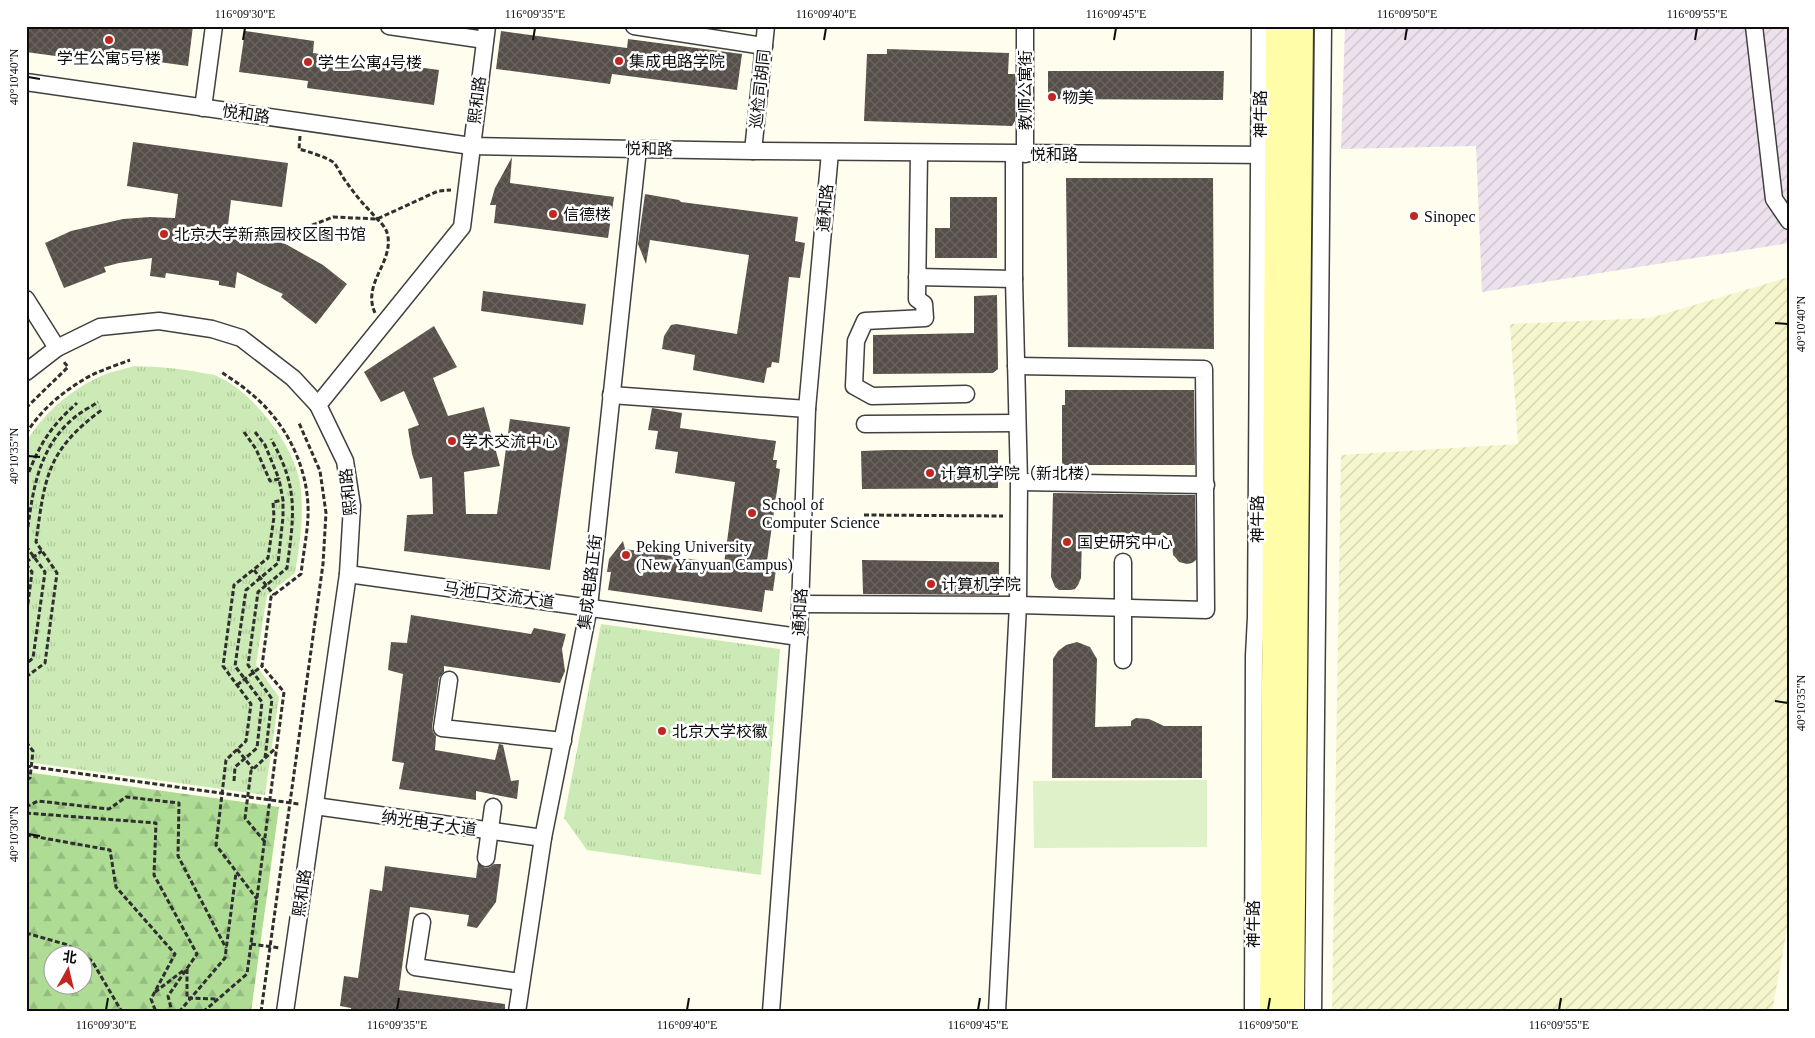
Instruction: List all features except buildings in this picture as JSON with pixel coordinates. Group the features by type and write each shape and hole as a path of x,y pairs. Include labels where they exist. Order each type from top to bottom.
{"main road":[{"name":"神牛路","path":"1272,1012 1268,155 1278,26"},
{"path":"1292,1012 1301,26"}],"street":[{"path":"204,108 214,26"},
{"path":"389,26 486,33"},
{"path":"634,26 764,46"},
{"name":"巡检司胡同","path":"753,151 766,26"},
{"name":"教师公寓街","path":"997,1012 1018,605 1019,482 1014,279 1025,26"},
{"name":"神牛路","path":"1253,1012 1254,656 1268,155 1260,26"},
{"path":"1313,1012 1323,26"},
{"path":"1754,26 1774,199 1789,221"},
{"name":"熙和路","path":"285,1012 348,574 352,506 344,461 318,405 462,227 486,33"},
{"name":"悦和路","path":"26,82 471,146 830,152 1268,155"},
{"name":"集成电路正街","path":"517,1012 543,838 589,607 638,149"},
{"name":"通和路","path":"771,1012 799,637 807,409 830,152"},
{"path":"919,152 917,299 924,304 925,318 865,321 856,341 854,386 872,396 966,394"},
{"path":"918,277 1014,279"},
{"path":"26,299 57,348"},
{"path":"26,372 57,348 100,327 159,321 212,328 241,338 293,378 318,405"},
{"path":"800,604 1122,606 1206,610 1204,369 1016,366"},
{"path":"611,395 807,409"},
{"path":"865,424 1018,423"},
{"path":"1019,482 1206,485"},
{"path":"1123,562 1123,660"},
{"name":"马池口交流大道","path":"348,574 799,637"},
{"path":"448,680 442,728 563,741"},
{"name":"纳光电子大道","path":"315,806 543,838"},
{"path":"486,858 492,807"},
{"path":"422,922 415,968 520,982"}],"path":[{"path":"302,122 299,149 306,150 333,162 346,182 386,229 388,238 386,256 374,282 370,303 381,327"},
{"path":"305,228 334,217 376,219 438,191 466,190"},
{"path":"26,408 68,367 57,348"},
{"path":"26,434 33,422 55,400 84,380 130,360"},
{"path":"220,372 250,392 266,408 283,430 297,454 305,486 308,516 301,574 271,597 262,666 237,685"},
{"path":"26,664 34,658 46,572 26,544 34,487 41,464 56,438 75,417 98,402"},
{"path":"26,479 36,453 53,426 78,403"},
{"path":"26,677 45,663 57,573 36,542 43,492 50,468 64,443 82,424 103,409"},
{"path":"261,1012 323,564 326,513 320,471 299,423"},
{"path":"244,432 256,449 270,481 279,479"},
{"path":"234,781 235,766 256,748 262,702 235,666 246,590 278,563 283,517 283,500 279,479 265,445 255,432"},
{"path":"265,758 272,699 248,665 258,592 287,568 293,518 288,476 271,439"},
{"path":"257,899 216,845 226,760 246,741 251,704 223,666 234,586 268,558 274,517 273,502 283,500"},
{"path":"864,514 1019,516"},
{"path":"26,618 32,572 26,563 42,551"},
{"path":"254,570 274,595"},
{"path":"203,1012 247,974 284,692 262,666"},
{"path":"26,742 33,751 28,767 30,778 26,780"},
{"path":"264,842 245,818 251,771 277,747"},
{"path":"237,749 253,769"},
{"path":"28,767 315,806"},
{"path":"26,807 38,801 109,809 126,797 179,803 178,856 226,948"},
{"path":"26,813 156,823 154,875 197,954 168,996 172,1012"},
{"path":"26,835 110,850 116,887 175,954 151,999 156,1012"},
{"path":"178,1012 224,958 236,872"},
{"path":"26,933 68,944 92,961 122,1012"},
{"path":"251,944 270,946"},
{"path":"154,993 187,969"},
{"path":"187,969 187,998 218,999"}],"shaded area":[{"path":"1345,26 1789,26 1789,243 1482,292 1476,146 1341,149"}],"green space":[{"path":"1789,277 1789,918 1772,1012 1332,1012 1341,455 1518,444 1510,324 1650,318"},
{"path":"134,366 160,367 212,374 230,383 267,417 286,446 298,474 302,511 295,573 267,595 256,665 279,697 265,795 26,762 26,442 48,413 66,397 101,376"},
{"path":"601,624 780,649 761,875 587,850 564,818"},
{"path":"26,772 279,807 251,1012 26,1012"},
{"path":"1207,780 1207,847 1034,848 1033,781"}],"place":[{"name":"学生公寓5号楼","path":"109,40"},
{"name":"集成电路学院","path":"619,61"},
{"name":"学生公寓4号楼","path":"308,62"},
{"name":"物美","path":"1052,97"},
{"name":"信德楼","path":"553,214"},
{"name":"Sinopec","path":"1414,216"},
{"name":"北京大学新燕园校区图书馆","path":"164,234"},
{"name":"学术交流中心","path":"452,441"},
{"name":"计算机学院（新北楼）","path":"930,473"},
{"name":"School of Computer Science","path":"752,513"},
{"name":"国史研究中心","path":"1067,542"},
{"name":"Peking University (New Yanyuan Campus)","path":"626,555"},
{"name":"计算机学院","path":"931,584"},
{"name":"北京大学校徽","path":"662,731"}]}
